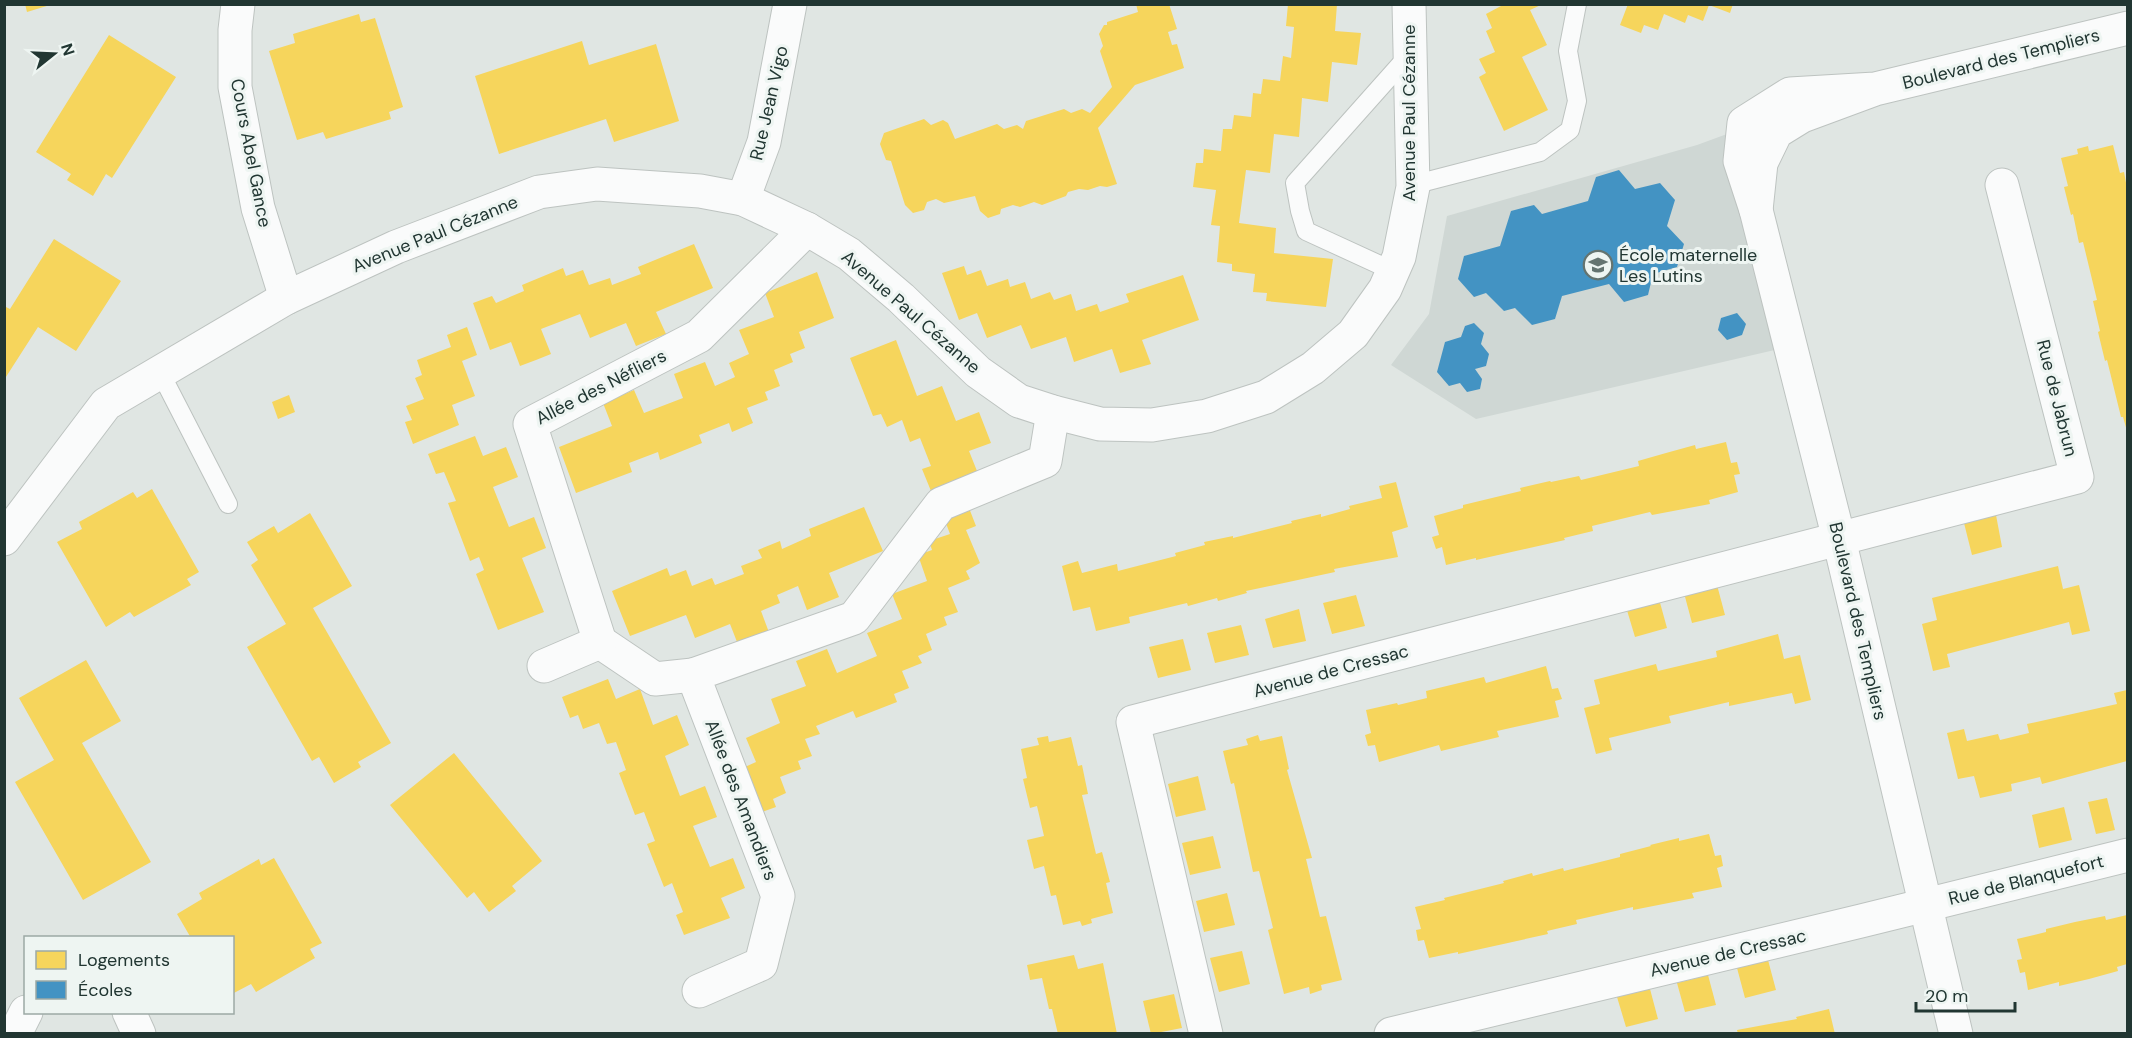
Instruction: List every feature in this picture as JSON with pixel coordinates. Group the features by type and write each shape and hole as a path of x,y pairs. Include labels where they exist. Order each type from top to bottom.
{"street":[{"name":"Cours Abel Gance","path":"238,4 235,30 235,87 258,208 286,298"},
{"name":"Rue Jean Vigo","path":"743,199 764,142 790,4"},
{"name":"Avenue Paul Cézanne","path":"4,539 106,404 159,372 286,298 396,247 539,192 597,184 700,191 743,199 807,229 849,254 978,372 1018,400 1053,412 1100,424 1152,425 1207,416 1266,397 1313,368 1353,334 1384,289 1399,257 1413,187 1409,4"},
{"name":"Boulevard des Templiers","path":"1956,1034 1839,539 1756,210 1740,161 1744,123 1790,94 1875,89 2127,28"},
{"name":"Rue de Jabrun","path":"1839,539 2077,477 2002,185"},
{"name":"Allée des Néfliers","path":"600,642 530,424 699,336 807,229"},
{"path":"544,666 600,642 655,679 693,675 854,618 941,504 1045,461 1053,412"},
{"name":"Avenue de Cressac","path":"1206,1034 1133,722 1839,539"},
{"name":"Allée des Amandiers","path":"693,675 778,896 761,964 699,992"},
{"name":"Rue de Blanquefort","path":"1925,905 2127,855"},
{"name":"Avenue de Cressac","path":"1391,1034 1925,905"},
{"path":"15,1034 25,1014"},
{"path":"130,1014 139,1034"},
{"path":"4,1020 9,1034"}],"lane":[{"path":"1413,187 1540,152 1570,130 1577,101 1568,51 1577,4"},
{"path":"1392,270 1306,231 1295,183 1400,65 1410,59"},
{"path":"159,372 228,504"}],"shaded area":[{"name":"École maternelle Les Lutins","path":"1727,134 1779,349 1476,419 1391,365 1429,314 1447,216 1697,145"}],"building: Logements":[{"path":"25,4 50,4 50,5 27,12"},
{"path":"1136,4 1169,4 1177,29 1168,32 1172,45 1177,44 1184,68 1135,85 1098,128 1117,184 1068,192 1066,196 1042,205 1034,202 1020,207 1013,205 1001,209 1000,214 988,218 980,211 975,196 944,203 936,199 927,202 924,210 913,213 905,205 891,161 886,160 880,144 884,133 924,119 931,125 943,120 948,123 955,139 997,124 1004,129 1017,125 1023,129 1026,121 1064,109 1071,113 1082,109 1090,113 1112,87 1100,51 1103,46 1099,34 1107,22 1138,12"},
{"path":"1288,4 1337,4 1335,31 1361,33 1357,65 1332,62 1328,102 1302,98 1299,137 1274,134 1270,173 1246,170 1239,223 1276,228 1274,253 1333,259 1326,307 1266,301 1267,293 1253,292 1255,274 1232,271 1232,264 1217,262 1220,226 1211,225 1216,190 1193,187 1196,163 1203,163 1204,149 1221,151 1223,129 1232,129 1234,115 1251,117 1253,93 1261,94 1263,79 1280,81 1283,56 1291,58 1294,27 1286,26"},
{"path":"1501,4 1543,4 1530,10 1547,45 1522,57 1548,110 1504,131 1479,77 1486,73 1479,59 1495,52 1486,31 1492,28 1486,14"},
{"path":"1628,4 1733,4 1730,13 1709,5 1703,21 1688,15 1685,23 1664,14 1658,30 1644,25 1641,33 1620,25"},
{"path":"359,14 361,22 375,18 403,107 389,112 391,119 326,139 323,132 297,140 269,51 295,43 293,34"},
{"path":"109,35 176,77 112,178 106,174 93,196 67,180 71,174 36,152"},
{"path":"582,41 589,65 656,44 679,121 614,142 606,119 499,154 475,76"},
{"path":"2113,145 2120,173 2124,172 2127,188 2127,431 2123,417 2121,417 2107,360 2105,361 2093,301 2097,300 2083,242 2079,243 2073,214 2071,215 2064,187 2068,186 2061,158 2078,154 2077,149 2088,146 2089,151"},
{"path":"54,239 121,281 76,351 38,327 4,380 4,306 10,309"},
{"path":"694,244 713,288 656,312 666,334 636,346 626,323 590,338 580,314 541,329 551,354 536,360 520,366 511,342 490,350 473,303 492,296 496,303 524,291 522,285 563,268 566,276 583,270 589,285 610,278 612,285 641,274 638,267"},
{"path":"964,266 967,275 981,270 987,286 1008,279 1010,287 1025,282 1031,299 1050,292 1054,300 1071,294 1076,311 1097,304 1100,312 1129,302 1126,294 1183,275 1199,320 1142,340 1151,364 1120,373 1112,349 1074,362 1066,337 1031,349 1021,325 987,338 977,313 959,320 942,273"},
{"path":"817,272 834,318 799,332 805,348 790,354 793,362 774,370 780,386 765,392 768,400 747,408 753,423 732,432 729,423 699,435 702,443 660,460 658,452 629,463 632,472 576,493 559,447 612,426 603,403 634,390 644,413 683,398 674,374 705,362 715,386 735,377 729,363 749,354 739,330 774,317 765,293"},
{"path":"467,327 477,355 462,361 475,396 452,405 459,425 413,444 405,422 412,420 406,406 424,399 415,378 422,375 417,360 451,347 447,335"},
{"path":"896,340 917,396 942,386 956,421 979,412 991,443 969,451 977,471 931,491 922,469 931,466 920,438 910,442 902,420 887,427 881,414 873,416 850,358"},
{"path":"289,395 295,412 278,419 272,402"},
{"path":"475,436 483,456 506,447 518,477 493,487 509,527 534,517 546,548 522,558 544,612 498,630 476,574 484,570 479,557 470,561 448,503 456,501 444,472 436,474 428,454"},
{"path":"1726,442 1731,463 1737,462 1740,474 1734,475 1738,492 1709,500 1710,504 1652,515 1650,512 1592,526 1593,531 1564,538 1565,540 1446,565 1442,547 1436,549 1432,537 1439,535 1434,516 1463,508 1463,505 1521,491 1520,488 1550,481 1579,476 1581,480 1639,466 1638,461 1695,445 1696,449"},
{"path":"1396,482 1408,527 1392,532 1398,557 1334,569 1335,572 1246,591 1247,593 1218,601 1217,598 1188,606 1187,603 1129,617 1130,623 1096,631 1090,607 1073,611 1062,566 1078,561 1082,573 1117,564 1118,571 1176,556 1175,553 1205,545 1204,542 1233,536 1233,538 1292,523 1291,521 1321,514 1321,517 1350,509 1349,506 1382,498 1379,486"},
{"path":"152,489 199,572 187,579 191,585 134,617 130,612 106,627 57,542 82,529 79,522 133,492 137,498"},
{"path":"864,507 883,551 829,573 839,597 807,610 798,586 777,595 780,603 761,611 770,635 739,647 730,624 695,638 686,615 630,636 612,591 667,568 670,576 686,570 692,586 712,578 715,585 744,574 741,566 762,558 758,550 780,541 782,549 811,536 809,529"},
{"path":"969,508 976,526 966,530 980,563 966,571 970,579 948,588 958,612 944,617 947,625 926,634 932,650 918,656 922,663 902,671 909,688 894,694 897,702 856,718 853,711 816,726 820,734 805,739 812,756 798,761 801,769 780,777 786,793 773,799 776,807 754,815 736,771 756,762 746,738 780,723 771,699 806,686 796,661 827,649 837,673 877,656 867,633 902,619 892,594 927,581 918,555 932,550 929,541 950,534 944,518"},
{"path":"310,513 352,586 313,608 391,743 358,762 361,767 334,783 319,757 312,761 247,647 286,624 251,565 258,560 247,542 274,526 278,533"},
{"path":"1996,515 2002,547 1972,555 1964,523"},
{"path":"2058,566 2063,589 2079,585 2090,631 2072,635 2069,622 1947,654 1950,667 1933,671 1922,624 1937,620 1932,598"},
{"path":"1717,585 1725,615 1692,623 1684,593"},
{"path":"1356,595 1365,626 1332,634 1323,603"},
{"path":"1659,599 1667,628 1635,637 1626,607"},
{"path":"1299,609 1306,641 1273,648 1265,619"},
{"path":"1241,625 1249,655 1215,663 1207,633"},
{"path":"1778,634 1784,659 1800,655 1811,700 1795,704 1792,693 1729,706 1729,702 1669,716 1671,723 1609,738 1612,750 1596,754 1584,708 1600,704 1594,680 1656,664 1658,671 1717,657 1716,651"},
{"path":"1183,639 1191,670 1158,678 1149,647"},
{"path":"86,660 121,721 82,743 151,862 83,900 15,782 54,760 19,698"},
{"path":"1546,666 1552,689 1558,688 1562,699 1555,701 1559,717 1497,731 1499,737 1441,751 1439,745 1379,762 1375,745 1368,746 1365,735 1371,733 1366,710 1427,698 1426,691 1484,677 1486,683"},
{"path":"608,679 616,699 640,689 653,725 677,715 689,745 665,756 680,796 705,786 717,817 693,826 710,867 733,858 745,888 721,898 730,918 684,935 676,915 683,912 672,883 664,887 647,844 655,841 644,812 635,815 619,773 626,770 616,742 607,744 599,723 583,729 578,715 570,718 562,697"},
{"path":"2127,690 2127,761 2042,784 2040,777 2011,784 2012,791 1980,798 1974,776 1958,779 1947,733 1964,729 1967,741 1998,734 2000,740 2029,733 2027,724 2117,704 2114,693"},
{"path":"1258,735 1260,741 1282,736 1289,769 1287,770 1312,858 1306,859 1320,917 1326,916 1342,980 1321,985 1322,990 1310,994 1309,987 1284,994 1268,930 1273,928 1259,871 1253,872 1234,783 1231,784 1223,751 1248,745 1246,739"},
{"path":"1048,736 1049,742 1071,737 1078,766 1082,765 1088,794 1082,795 1096,854 1102,852 1110,882 1106,883 1113,913 1091,919 1092,923 1082,926 1080,921 1063,925 1056,895 1051,896 1044,866 1034,869 1027,840 1044,836 1037,806 1030,808 1023,779 1027,778 1021,749 1039,745 1037,738"},
{"path":"454,753 542,861 512,886 516,891 489,912 474,892 467,898 390,805"},
{"path":"1198,776 1206,810 1176,817 1168,784"},
{"path":"2107,798 2115,830 2096,834 2088,802"},
{"path":"2064,807 2072,840 2039,848 2032,815"},
{"path":"1709,834 1715,856 1721,855 1723,866 1717,868 1722,887 1692,893 1694,898 1633,910 1633,907 1576,920 1577,924 1547,931 1548,934 1458,954 1458,952 1429,958 1424,940 1418,941 1416,930 1421,929 1415,907 1532,873 1533,876 1563,868 1564,871 1620,857 1620,854 1650,845"},
{"path":"1213,836 1221,868 1190,875 1182,843"},
{"path":"274,858 322,943 310,949 315,958 256,992 251,984 234,993 234,936 190,936 177,914 202,899 199,893 259,859 261,865"},
{"path":"1227,893 1235,925 1204,932 1196,901"},
{"path":"2127,915 2127,964 2117,967 2118,971 2059,986 2059,982 2028,990 2025,972 2020,973 2017,960 2022,959 2017,939 2075,922 2105,916 2106,920"},
{"path":"1242,951 1250,984 1219,992 1210,958"},
{"path":"1074,955 1078,969 1103,963 1117,1034 1058,1034 1042,978 1030,980 1027,965"},
{"path":"1768,960 1776,990 1745,998 1737,968"},
{"path":"1708,975 1716,1005 1685,1012 1677,983"},
{"path":"1650,989 1658,1019 1626,1027 1617,997"},
{"path":"1174,994 1182,1028 1151,1034 1143,1001"},
{"path":"1829,1009 1835,1034 1738,1034 1737,1030 1797,1019 1796,1017"}],"building: Écoles":[{"path":"1619,170 1635,189 1660,183 1675,200 1667,226 1684,244 1677,267 1653,274 1648,295 1624,302 1609,284 1562,296 1555,319 1532,325 1515,308 1504,311 1486,293 1474,297 1458,279 1464,256 1500,246 1511,211 1534,205 1542,214 1588,201 1596,177"},
{"path":"1737,313 1746,324 1742,335 1727,340 1718,330 1721,318"},
{"path":"1474,323 1484,333 1481,344 1489,354 1486,366 1475,369 1482,379 1480,389 1467,392 1460,383 1449,386 1437,372 1445,342 1461,337 1465,326"}],"place":[{"name":"École maternelle Les Lutins","path":"1598,265"}]}
